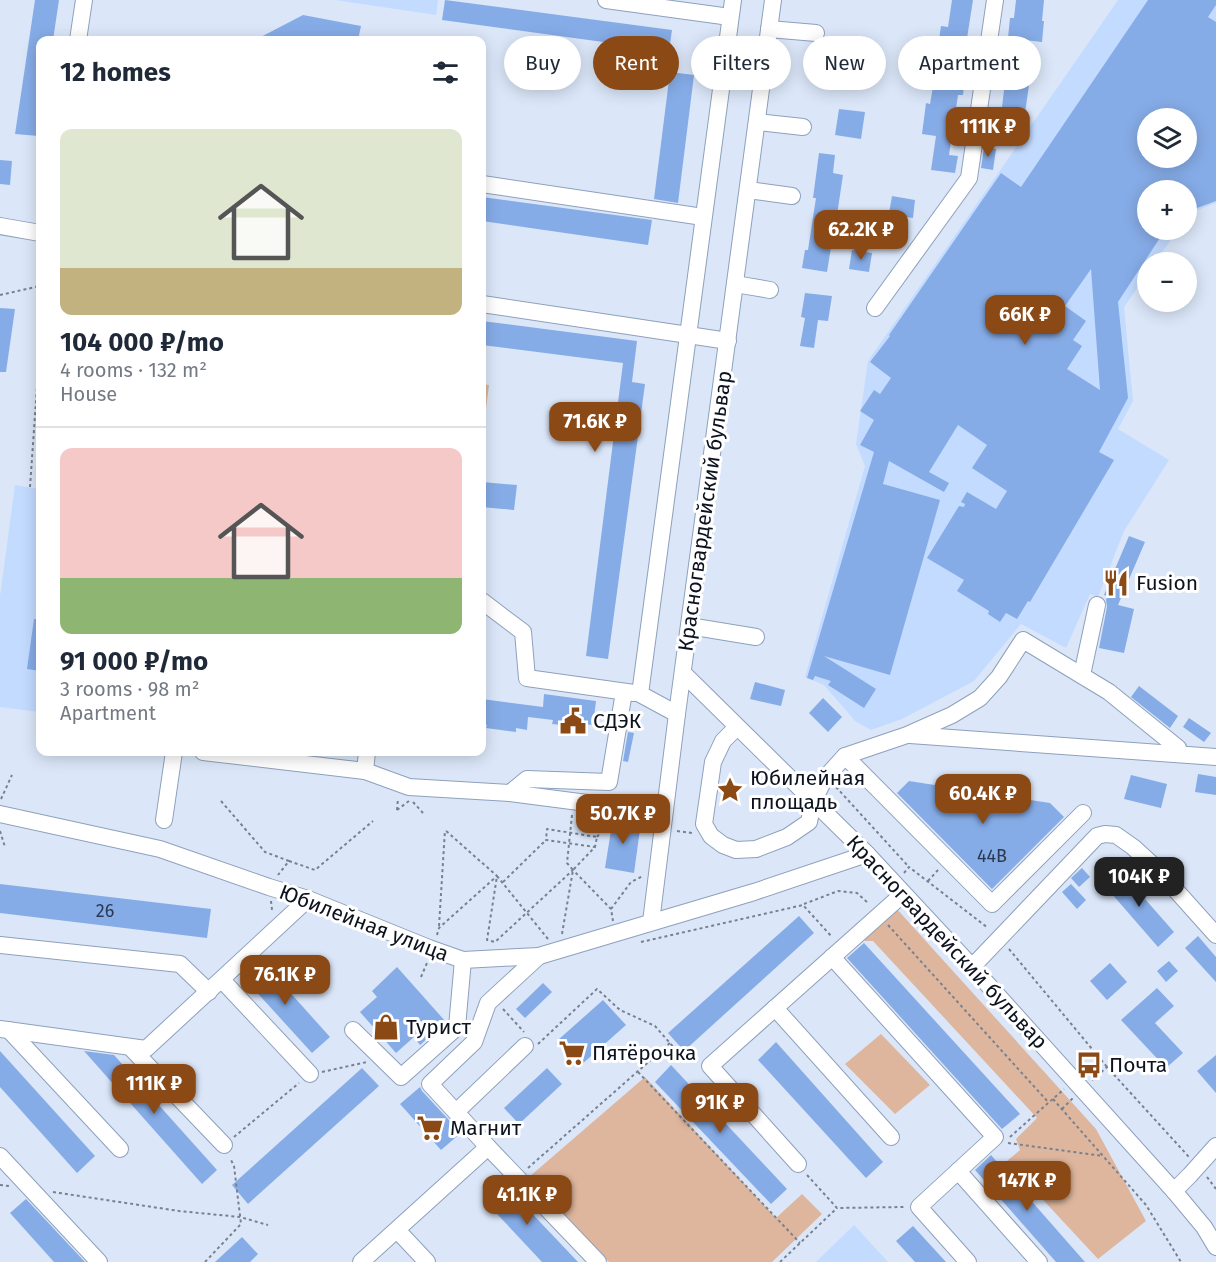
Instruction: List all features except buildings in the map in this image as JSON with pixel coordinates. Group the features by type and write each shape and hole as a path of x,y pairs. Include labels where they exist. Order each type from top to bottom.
{"street":[{"path":"79,36 84,0"},
{"path":"606,0 730,17"},
{"path":"510,793 527,779 609,782 632,693 688,335 733,0"},
{"name":"Красногвардейский бульвар","path":"773,0 683,674 867,854 1079,1084 1174,1191 1204,1227 1216,1247"},
{"path":"875,308 969,178 995,0"},
{"path":"769,29 816,33"},
{"path":"757,122 803,127"},
{"path":"486,185 704,217"},
{"path":"748,190 792,196"},
{"path":"0,226 36,231"},
{"path":"735,284 770,290"},
{"path":"486,305 728,341"},
{"path":"486,604 523,632 526,678 632,693 677,714"},
{"path":"1082,675 1098,605"},
{"path":"689,626 756,637"},
{"path":"737,728 723,741 713,762 704,824 711,836 723,845 736,850 756,849 787,837 809,822 813,802 826,777 845,756 907,735 952,715 980,698 999,677 1023,640 1109,692 1178,748 1176,754"},
{"path":"651,922 683,674"},
{"path":"907,735 1216,757"},
{"path":"164,820 173,756"},
{"path":"237,756 365,771 409,788 510,793 664,813"},
{"path":"365,771 367,756"},
{"path":"845,756 992,904 1083,813"},
{"name":"Юбилейная улица","path":"0,814 160,849 308,899 463,960 539,956 754,892 867,854"},
{"path":"972,967 1097,836 1105,834 1116,835 1124,840 1156,868 1216,935"},
{"path":"798,1164 710,1066 832,957 875,910 903,894"},
{"path":"4,1029 146,1049 308,899"},
{"path":"0,945 180,964 209,992"},
{"path":"539,956 488,1003 474,1042 430,1084 598,1262"},
{"path":"832,957 995,1137 918,1207 968,1262"},
{"path":"353,1030 401,1077 457,1027 463,960"},
{"path":"222,980 310,1074"},
{"path":"775,1008 891,1137"},
{"path":"4,1029 120,1149"},
{"path":"456,1112 531,1043"},
{"path":"130,1047 224,1145"},
{"path":"1174,1191 1216,1146"},
{"path":"361,1262 488,1147"},
{"path":"0,1156 99,1262"},
{"path":"958,1171 1039,1262"},
{"path":"397,1230 427,1262"}],"path":[{"path":"0,295 36,287"},
{"path":"30,488 36,402"},
{"path":"0,801 12,775"},
{"path":"826,777 909,867"},
{"path":"221,801 265,852 315,870 373,821"},
{"path":"573,870 567,863 574,801"},
{"path":"561,938 573,870 595,847 597,837 617,807"},
{"path":"503,883 546,840 547,829 597,837"},
{"path":"421,977 439,928 445,830 497,876 439,928"},
{"path":"0,831 5,847"},
{"path":"546,840 595,847"},
{"path":"272,910 269,887 290,861"},
{"path":"611,909 631,882 649,874"},
{"path":"803,904 838,891 857,893 875,910 1049,1103"},
{"path":"527,912 550,941"},
{"path":"493,999 531,1043 597,989 620,1010 655,1026 676,1050 710,1066"},
{"path":"518,1178 670,1043"},
{"path":"204,1262 241,1224 234,1166 224,1145 310,1074 383,1059"},
{"path":"1103,1156 1004,1143 1053,1099 1107,1067 1198,1166 1216,1190"},
{"path":"638,1072 800,1243"},
{"path":"1062,1109 1079,1084"},
{"path":"1053,1099 1146,1205 1181,1262"},
{"path":"798,1164 837,1208"},
{"path":"0,1185 30,1188"},
{"path":"53,1192 240,1217 268,1225"},
{"path":"780,1262 837,1208 918,1207"}],"shaded area":[{"path":"335,0 438,0 436,15"},
{"path":"1118,0 1216,0 1216,203 1197,210 1197,180 1137,180 1137,240 1171,240 1162,252 1137,252 1137,288 1124,307 1133,401 1118,429 1169,460 1124,531 1098,597 1090,594 1066,648 1021,624 974,681 902,719 871,730 855,721 824,685 805,677 865,466 856,444 868,361"},
{"path":"486,385 489,385 486,408"},
{"path":"15,485 36,488 36,712 0,707 0,596"},
{"path":"895,907 1096,1129 1146,1221 1098,1259 1007,1161 1020,1150 1016,1139 1037,1118 873,941 865,941 861,935"},
{"path":"881,1034 930,1085 895,1114 845,1064"},
{"path":"645,1077 776,1218 802,1194 822,1214 772,1262 609,1262 529,1177"},
{"path":"854,1225 888,1262 816,1262"}],"place":[{"name":"Fusion","path":"1116,583"},
{"name":"СДЭК","path":"573,721"},
{"name":"Юбилейная площадь","path":"730,790"},
{"name":"Турист","path":"386,1027"},
{"name":"Пятёрочка","path":"572,1053"},
{"name":"Почта","path":"1089,1065"},
{"name":"Магнит","path":"430,1128"}]}
